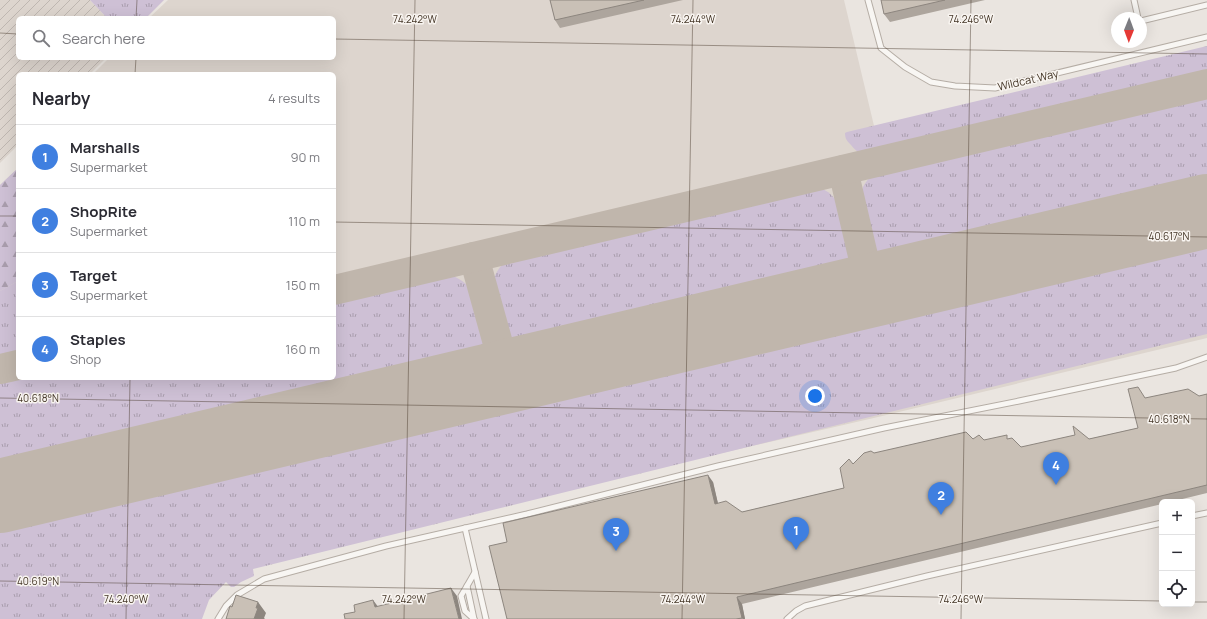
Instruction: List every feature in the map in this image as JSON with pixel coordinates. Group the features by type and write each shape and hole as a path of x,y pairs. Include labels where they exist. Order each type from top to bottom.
{"lane":[{"name":"Wildcat Way","path":"868,0 881,48 905,67 932,82 955,86 995,88 1207,37"},
{"path":"1134,0 1137,12"},
{"path":"1147,19 1207,4"},
{"path":"218,619 226,606 237,595 264,579 386,546 527,514 726,464 884,428 1176,368 1207,357"},
{"path":"1195,515 1207,513"},
{"path":"787,619 796,611 805,606 927,576 1159,524"},
{"path":"465,528 486,619"},
{"path":"474,619 467,586 475,572"}],"shaded area":[{"path":"0,0 90,0 105,16 16,16 16,60 104,60 92,72 16,72 16,147 0,163"},
{"path":"168,0 844,0 875,130 1207,52 1207,338 878,417 0,619 0,185 16,170 16,380 336,380 336,72 95,72 107,60 336,60 336,16 151,16"}],"green space":[{"path":"90,0 164,0 148,16 105,16"},
{"path":"1207,46 1207,77 876,156 868,156 859,153 846,140 845,137 845,133 847,132"},
{"path":"1207,96 1207,178 878,255 872,250 860,199 865,183 879,172"},
{"path":"16,170 16,282 0,291 0,185"},
{"path":"815,187 820,188 832,195 840,207 852,257 851,262 511,342 506,341 503,334 493,287 497,271 509,259"},
{"path":"1207,242 1207,334 253,569 254,576 234,587 231,587 226,582 209,600 202,619 0,619 0,528"},
{"path":"447,274 462,281 473,292 485,346 483,349 0,463 0,381 16,377 16,380 336,380 336,300"},
{"path":"16,282 16,359 0,363 0,291"}],"building":[{"path":"550,0 644,0 555,20"},
{"path":"881,0 945,0 884,14"},
{"path":"1138,387 1145,398 1188,389 1199,396 1207,394 1207,485 737,597 742,618 507,619 489,546 507,542 503,523 708,475 715,504 726,501 742,512 844,488 840,468 849,459 853,464 864,453 871,451 874,453 966,432 973,439 979,435 984,440 1007,435 1007,439 1012,438 1021,447 1075,435 1073,426 1089,439 1138,428 1128,389"},
{"path":"451,588 459,619 345,619 344,614 355,612 354,605 373,600 375,607"},
{"path":"236,595 258,602 256,608 258,608 254,619 226,619 230,606 232,607"}],"taxiway":[{"path":"336,290 1207,84"},
{"path":"843,170 871,290"},
{"path":"474,257 507,376"},
{"path":"0,369 16,365"}],"runway":[{"path":"0,496 1207,211"}],"place":[{"name":"Staples","path":"1056,485"},
{"name":"ShopRite","path":"941,515"},
{"name":"Marshalls","path":"796,550"},
{"name":"Target","path":"616,551"}]}
